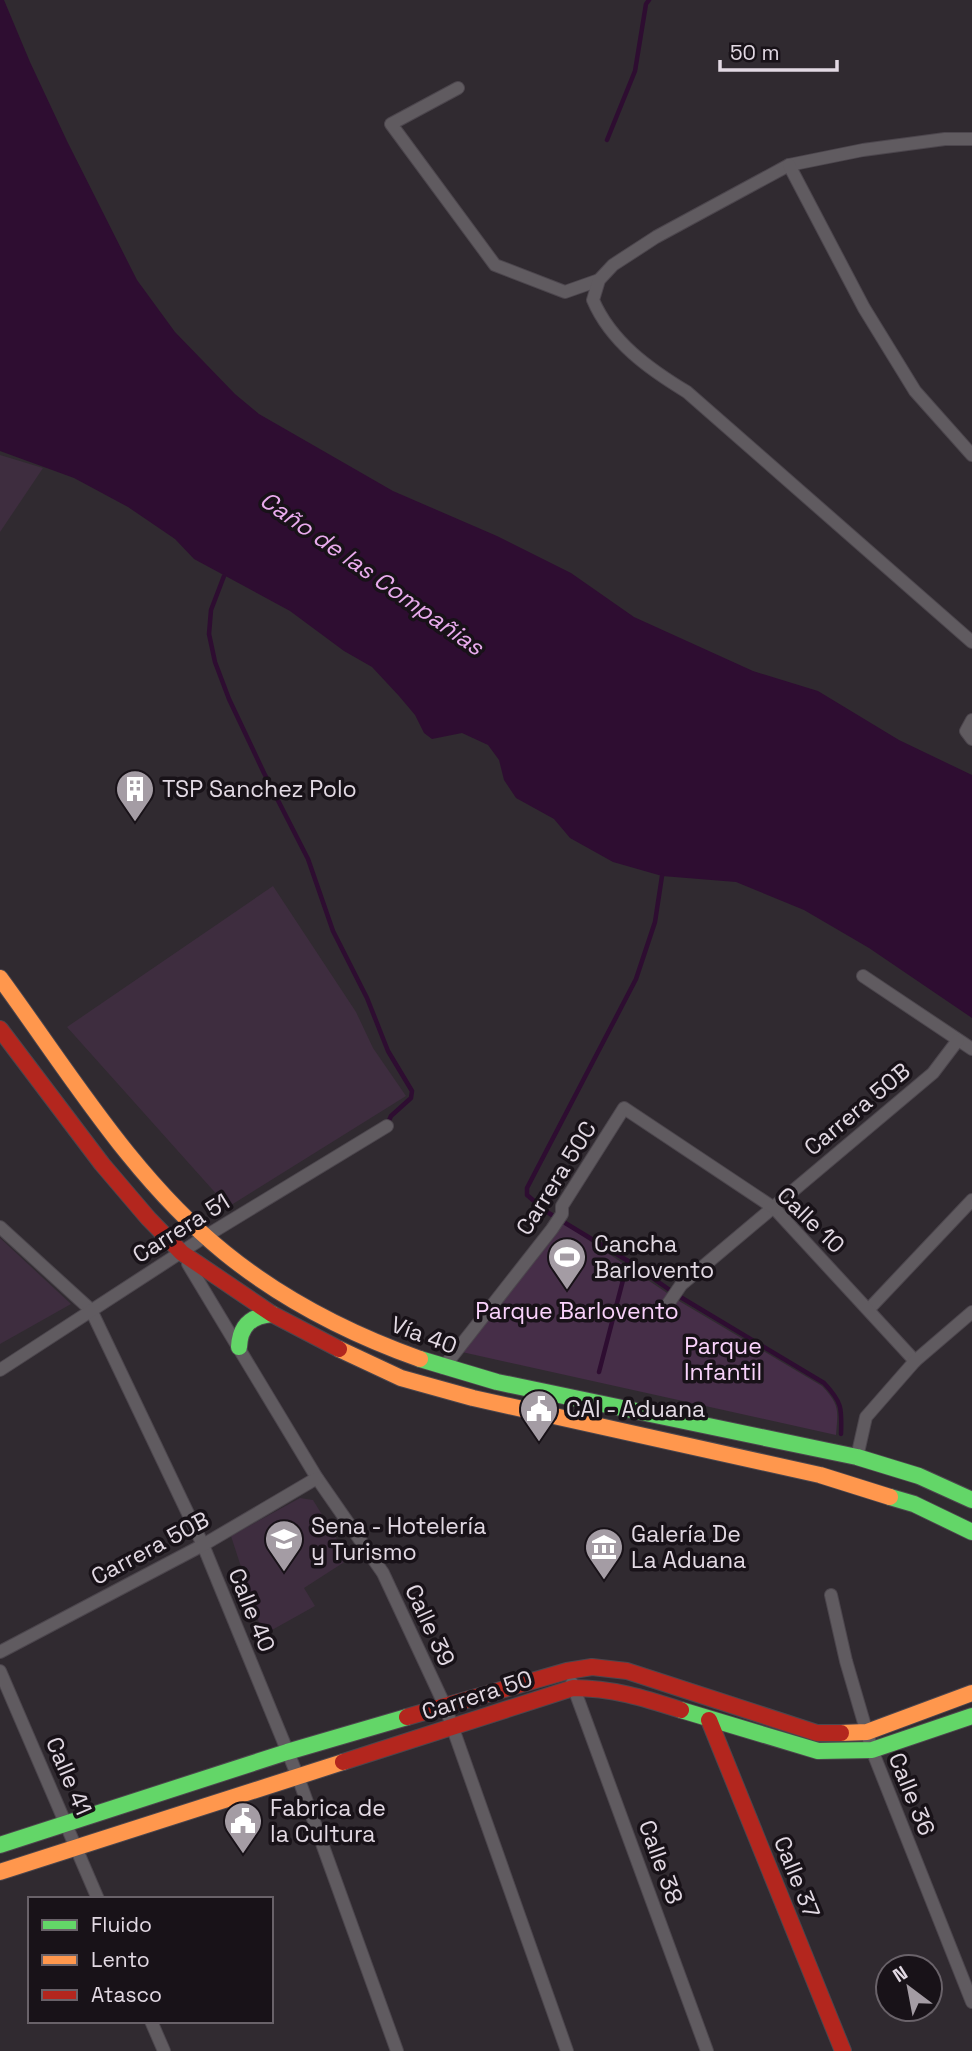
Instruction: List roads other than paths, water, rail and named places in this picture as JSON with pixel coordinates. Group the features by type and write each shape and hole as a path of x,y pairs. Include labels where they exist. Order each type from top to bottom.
{"main road":[{"name":"Vía 40","path":"0,978 140,1165 206,1236 263,1282 320,1316 358,1335 443,1368 857,1457 919,1476 972,1500"},
{"name":"Vía 40","path":"0,1029 102,1164 182,1253 272,1314 326,1343 401,1378 473,1398 820,1475 914,1504 972,1532"},
{"path":"239,1347 243,1326 251,1318 272,1314"},
{"name":"Carrera 50","path":"0,1845 288,1752 569,1671 592,1667 627,1671 817,1733 867,1732 972,1693"},
{"name":"Carrera 50","path":"0,1872 573,1688 600,1688 633,1694 709,1720 818,1751 872,1751 972,1716"},
{"name":"Calle 37","path":"709,1720 843,2051"}],"street":[{"path":"458,88 391,124 495,265 565,292 599,280"},
{"path":"972,139 945,139 863,150 789,165 656,237 613,265 599,280 593,300 604,324 616,337 661,377 687,392 972,642"},
{"path":"789,165 864,308 915,391 972,455"},
{"path":"972,720 966,731 972,739"},
{"path":"863,976 972,1049"},
{"name":"Carrera 50B","path":"668,1304 680,1287 933,1073 958,1040"},
{"name":"Calle 10","path":"624,1108 774,1208 915,1361"},
{"name":"Carrera 50C","path":"443,1368 552,1229 562,1214 562,1206 624,1108"},
{"name":"Carrera 51","path":"0,1370 206,1236 387,1126"},
{"path":"869,1309 972,1200"},
{"name":"Calle 40","path":"0,1227 91,1310 203,1545 298,1777 397,2051"},
{"name":"Calle 39","path":"182,1253 317,1478 383,1573 445,1706 567,2051"},
{"path":"857,1457 866,1417 915,1361 969,1320"},
{"name":"Carrera 50B","path":"0,1652 203,1545 317,1478"},
{"name":"Calle 36","path":"831,1595 846,1661 872,1751 972,2002"},
{"name":"Calle 41","path":"0,1671 98,1897"},
{"name":"Calle 38","path":"569,1671 707,2051"},
{"path":"152,2023 164,2051"}],"water":[{"name":"Caño de las Compañias","path":"0,0 4,0 67,141 137,280 175,332 235,394 259,414 393,491 497,536 571,573 634,617 753,671 818,691 899,740 972,775 972,1018 869,948 804,910 736,882 662,876 613,862 570,838 554,819 516,798 504,780 499,760 488,745 462,733 432,739 424,733 415,715 372,667 344,651 290,611 194,559 175,539 128,507 74,478 0,451"}],"waterway":[{"path":"607,140 635,71 646,4 649,0"},
{"path":"224,576 211,610 209,634 215,662 229,699 308,859 333,931 367,998 388,1051 412,1091 411,1098 391,1116 387,1125"},
{"path":"662,876 655,922 636,979 527,1188 527,1195 547,1212 628,1261 677,1295 824,1383 840,1406 841,1434"},
{"path":"599,1372 628,1261"}],"place":[{"name":"TSP Sanchez Polo","path":"135,823"},
{"name":"Cancha Barlovento","path":"567,1291"},
{"name":"CAI - Aduana","path":"539,1443"},
{"name":"Sena - Hotelería y Turismo","path":"284,1573"},
{"name":"Galería De La Aduana","path":"604,1581"},
{"name":"Fabrica de la Cultura","path":"243,1855"}],"park label":[{"name":"Parque Barlovento","path":"577,1311"},
{"name":"Parque Infantil","path":"723,1359"}]}
